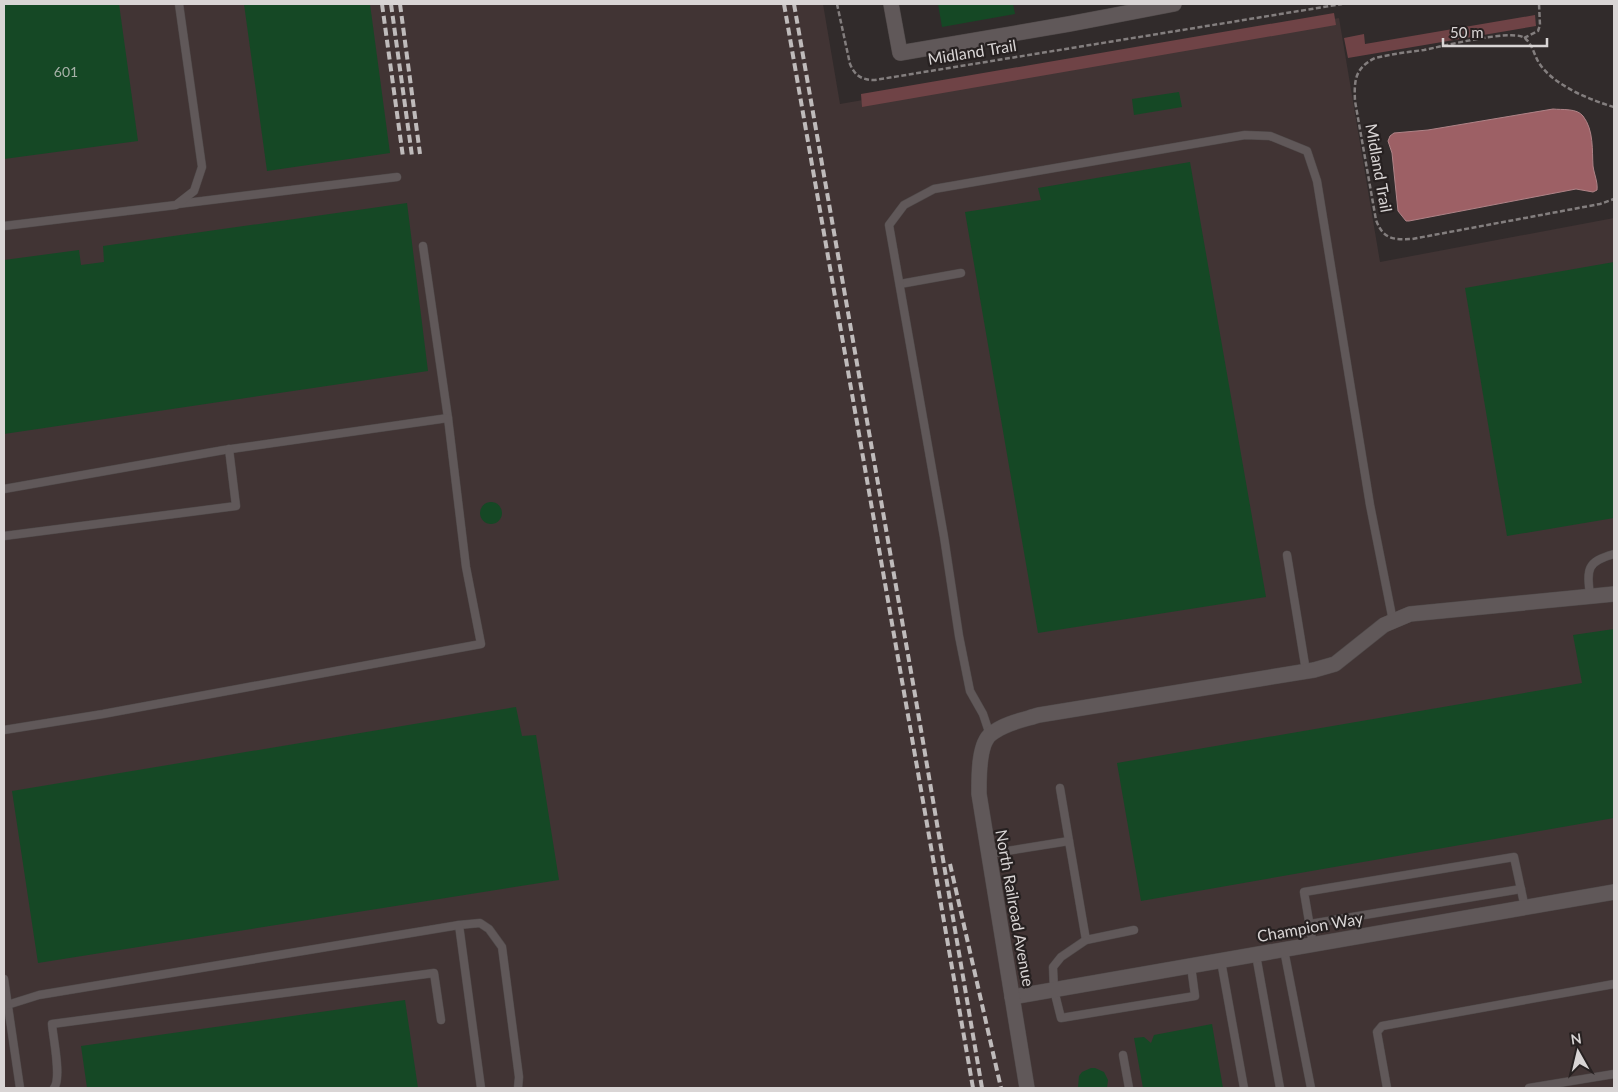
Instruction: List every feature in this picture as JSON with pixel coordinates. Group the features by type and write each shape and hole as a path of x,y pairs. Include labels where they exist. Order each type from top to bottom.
{"street":[{"path":"891,4 900,53 1174,4"},
{"path":"990,735 1008,724 1039,716 1306,671 1335,664 1384,624 1410,614 1614,594"},
{"name":"North Railroad Avenue","path":"990,735 984,746 980,763 979,794 1026,1088"},
{"name":"Champion Way","path":"1012,998 1614,892"}],"lane":[{"path":"176,205 194,191 202,166 179,4"},
{"path":"990,735 983,714 970,691 959,636 944,537 889,225 904,205 934,189 1245,135 1270,136 1307,151 1316,181 1370,505 1393,621"},
{"path":"4,226 398,177"},
{"path":"4,730 102,714 481,644 466,567 448,418 423,246"},
{"path":"900,284 961,273"},
{"path":"4,489 229,449 448,418"},
{"path":"4,536 236,506 229,449"},
{"path":"1590,596 1588,574 1590,568 1595,562 1614,554"},
{"path":"1287,555 1306,671"},
{"path":"1060,788 1086,940"},
{"path":"988,854 1069,841"},
{"path":"1313,945 1304,892 1514,857 1524,908"},
{"path":"1310,924 1521,888"},
{"path":"6,1005 39,995 480,923 489,929 502,947 519,1077 518,1088"},
{"path":"459,925 480,1088"},
{"path":"1134,930 1086,940 1061,957 1053,967 1054,990 1061,1018 1196,996 1191,966"},
{"path":"1284,950 1311,1088"},
{"path":"1256,955 1280,1088"},
{"path":"1221,961 1244,1088"},
{"path":"54,1088 58,1076 52,1024 434,973 441,1020"},
{"path":"4,979 6,1005 20,1088"},
{"path":"1387,1088 1377,1032 1382,1026 1614,984"},
{"path":"1123,1055 1129,1088"},
{"path":"1529,1088 1614,1074"}],"path":[{"name":"Midland Trail","path":"837,4 850,64 853,71 866,80 1342,4"},
{"path":"1539,4 1540,25 1538,31 1524,38 1539,64 1559,83 1614,107"},
{"name":"Midland Trail","path":"1524,38 1516,36 1488,38 1396,54 1375,58 1366,62 1361,68 1356,77 1354,88 1355,101 1379,228 1382,233 1397,240 1412,239 1600,204 1614,199"}],"shaded area":[{"path":"4,4 823,4 840,104 1339,18 1380,262 1614,218 1614,1088 4,1088"},
{"path":"1334,13 1336,25 862,107 861,94"},
{"path":"1535,15 1536,26 1348,58 1344,38 1364,34 1365,44"},
{"path":"1553,109 1580,113 1587,122 1592,141 1593,166 1597,190 1593,192 1576,189 1409,221 1406,221 1398,211 1392,153 1388,141 1394,133 1428,130"}],"building":[{"path":"4,4 119,4 138,141 4,159"},
{"path":"244,4 370,4 390,153 267,171"},
{"path":"938,4 1013,4 1015,14 942,27"},
{"path":"1179,92 1182,107 1134,115 1132,99"},
{"path":"1190,162 1266,597 1038,633 965,212 1041,200 1038,188"},
{"path":"407,203 428,371 4,434 4,260 79,250 81,265 104,262 103,246"},
{"path":"1614,262 1614,518 1507,536 1465,288"},
{"path":"487,502 495,502 502,509 502,517 495,524 487,524 480,517 480,509"},
{"path":"1614,629 1614,818 1141,901 1117,763 1582,683 1573,635"},
{"path":"516,707 522,736 536,735 559,880 38,963 12,791"},
{"path":"405,1000 418,1088 87,1088 81,1046"},
{"path":"1212,1024 1223,1088 1143,1088 1134,1038 1144,1037 1151,1043 1154,1035"},
{"path":"1091,1068 1104,1072 1108,1080 1107,1088 1078,1088 1079,1076 1082,1072"}],"railway":[{"path":"382,4 403,157"},
{"path":"391,4 412,156"},
{"path":"400,4 420,154"},
{"path":"784,4 973,1088"},
{"path":"794,4 982,1088"},
{"path":"950,864 1001,1088"}]}
